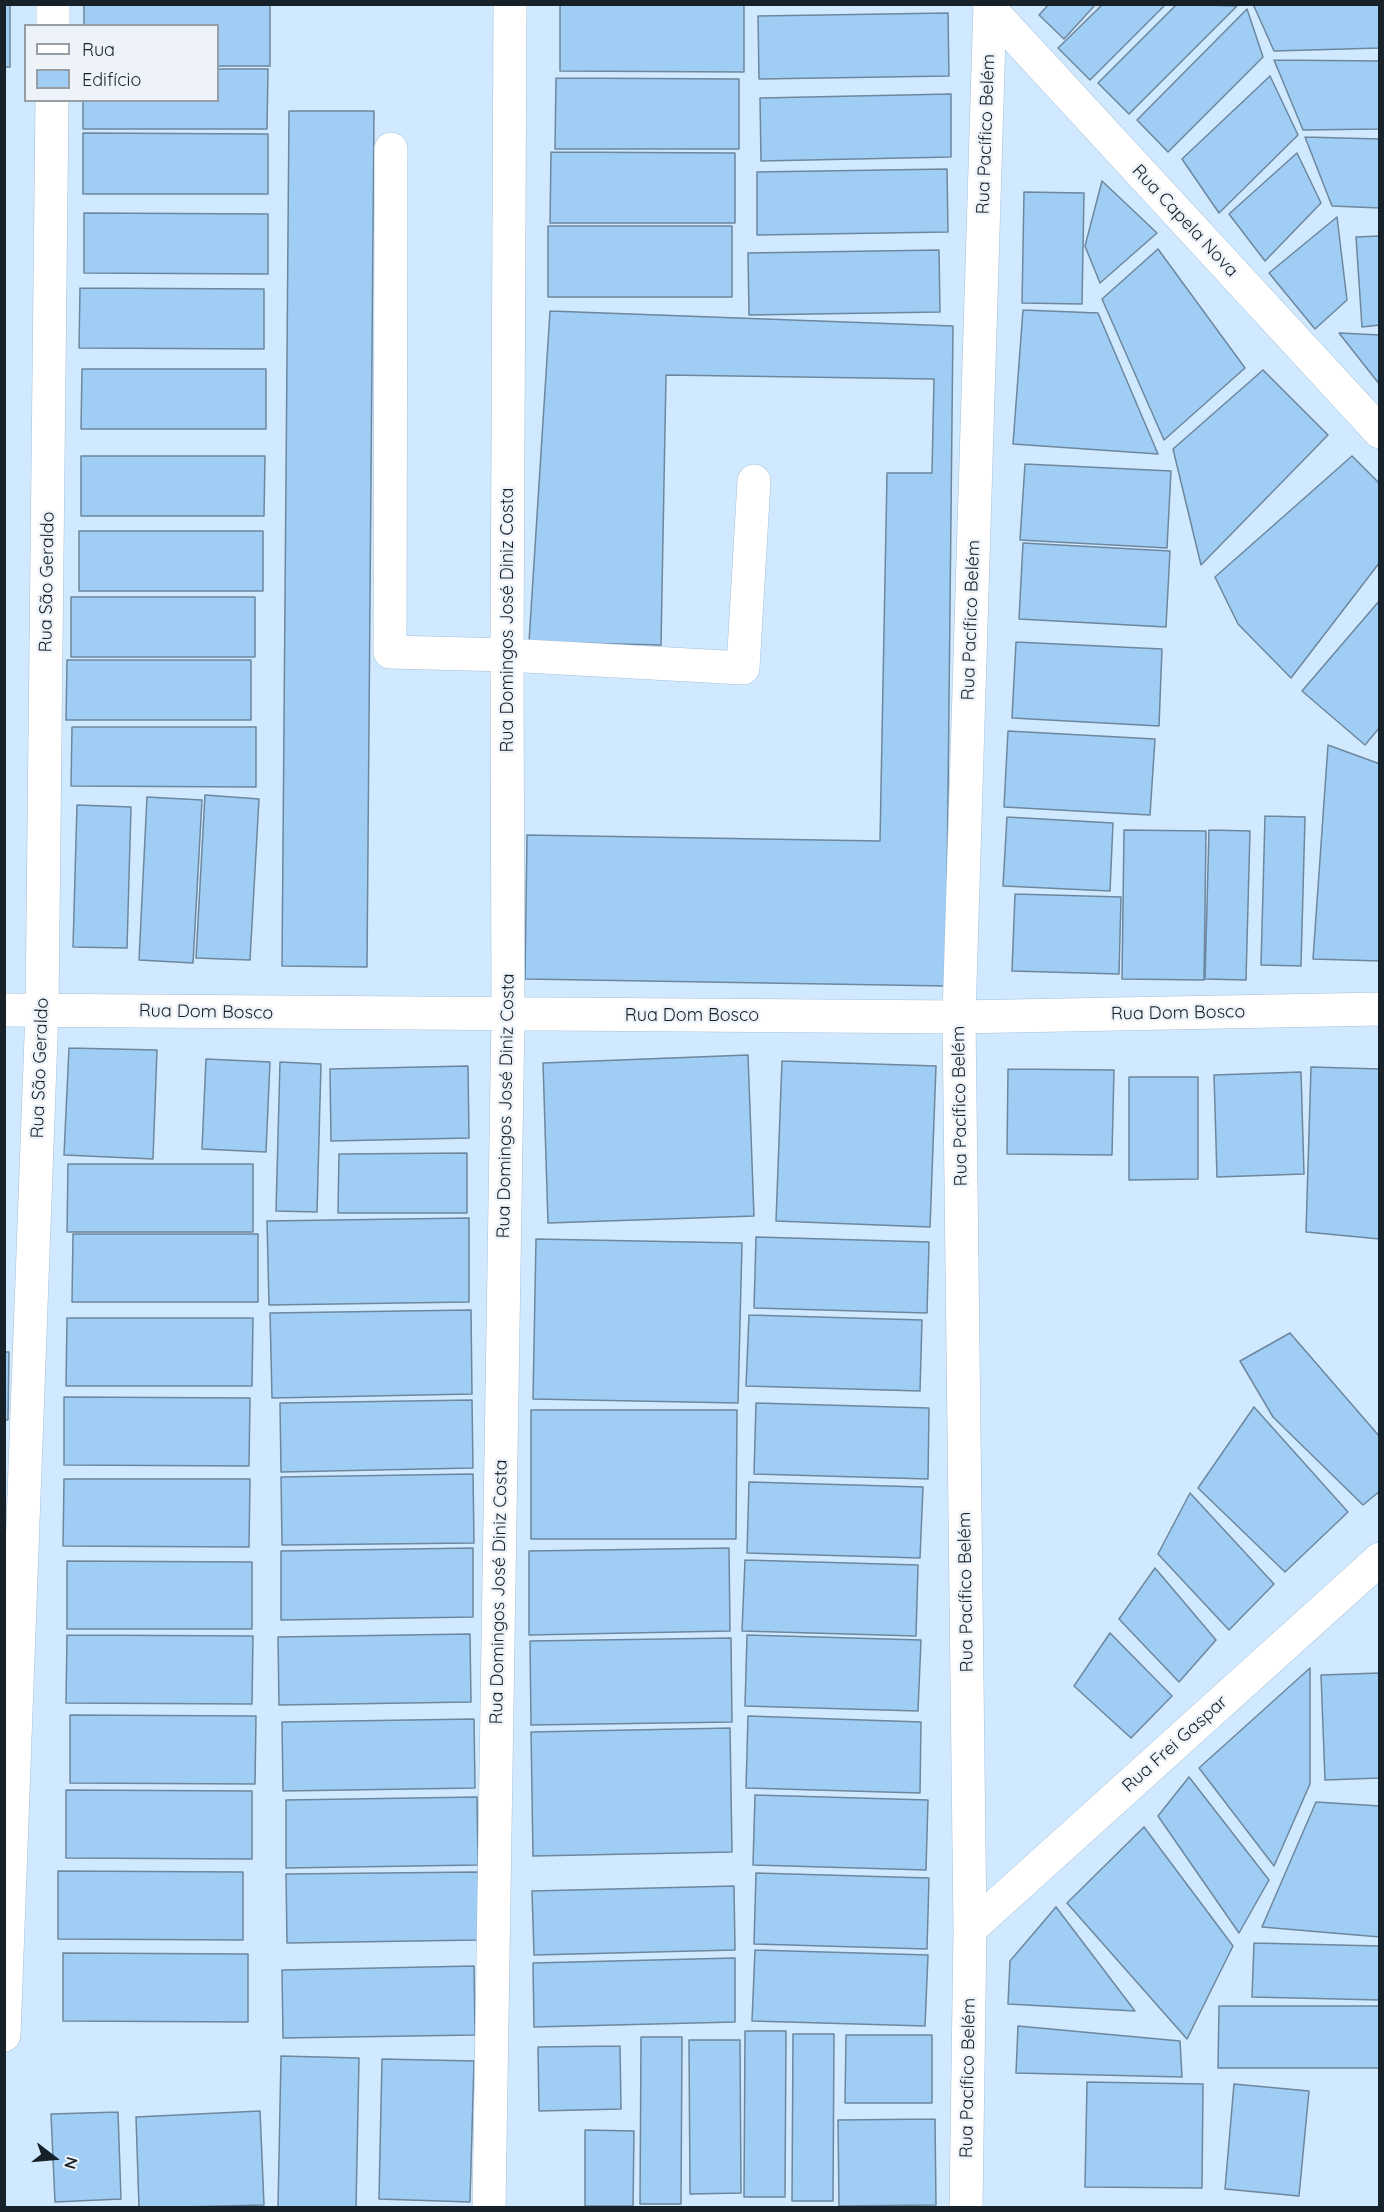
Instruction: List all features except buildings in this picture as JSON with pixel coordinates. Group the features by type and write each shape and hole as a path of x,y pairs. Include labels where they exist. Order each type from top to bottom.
{"street":[{"path":"53,4 53,24"},
{"name":"Rua Domingos José Diniz Costa","path":"489,2208 508,1015 510,4"},
{"name":"Rua Capela Nova","path":"990,7 1380,432"},
{"name":"Rua Pacífico Belém","path":"966,2208 970,1929 959,1017 990,7"},
{"name":"Rua São Geraldo","path":"4,2035 42,1010 52,102"},
{"path":"390,150 390,652 507,655 743,668 754,481"},
{"name":"Rua Dom Bosco","path":"4,1010 959,1017 1380,1009"},
{"name":"Rua Frei Gaspar","path":"970,1929 1380,1559"}]}
